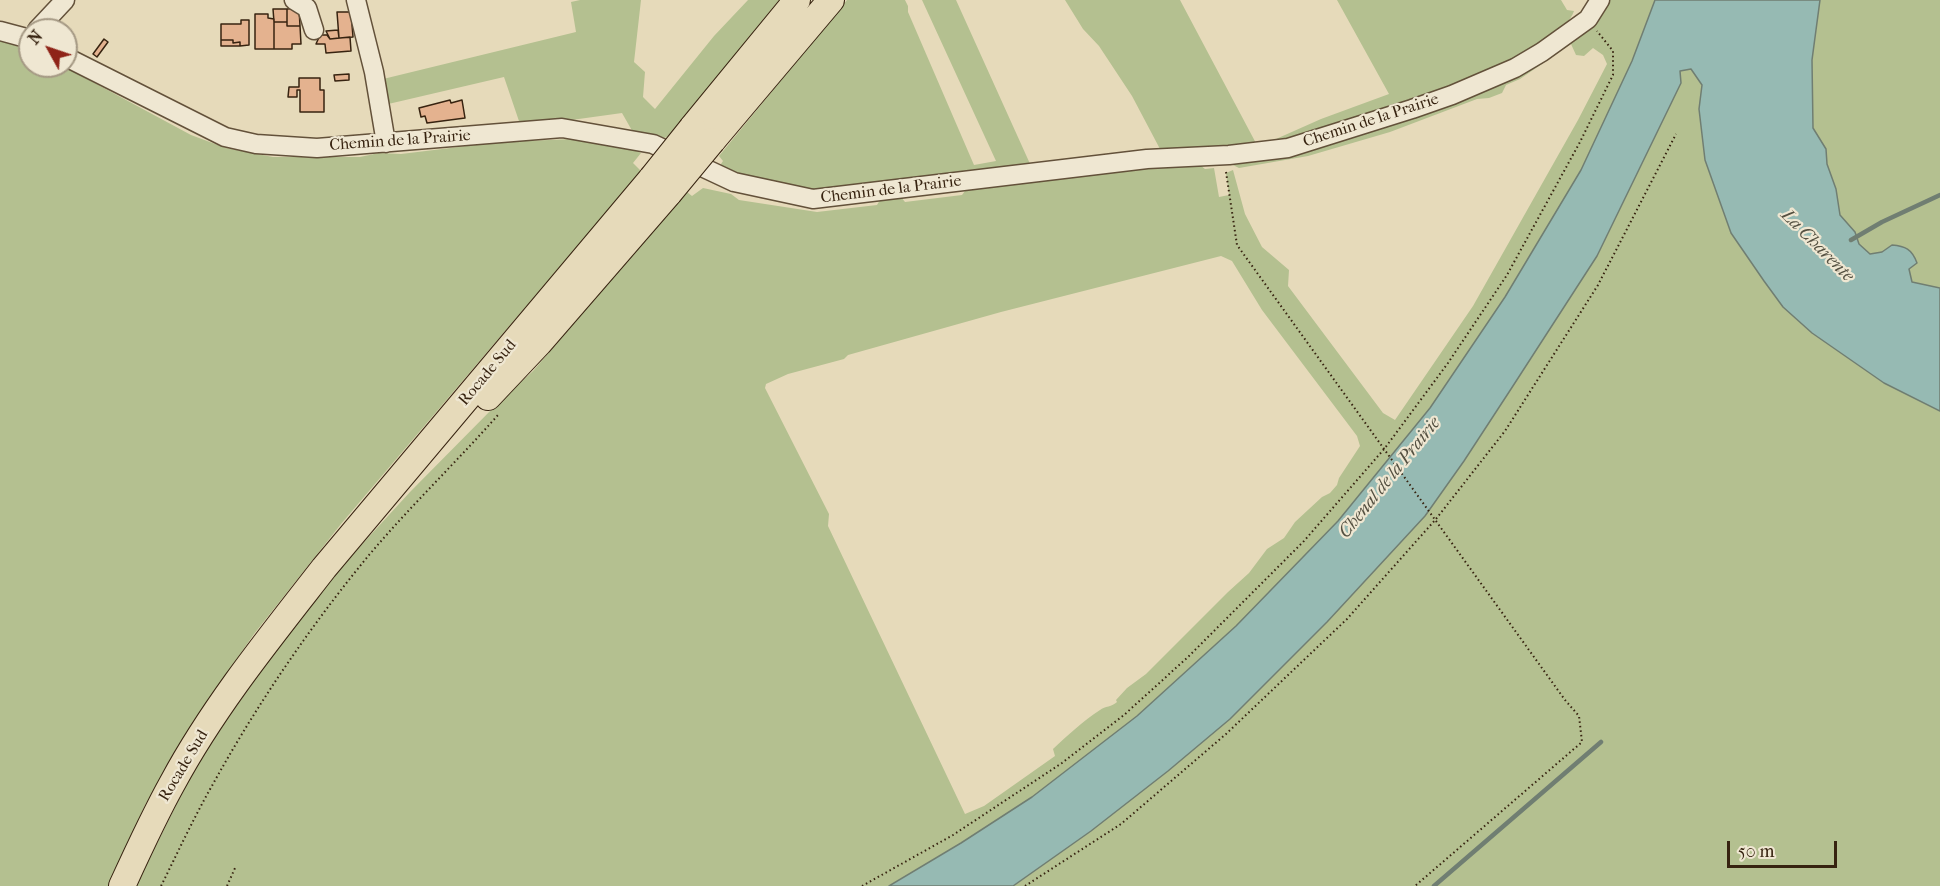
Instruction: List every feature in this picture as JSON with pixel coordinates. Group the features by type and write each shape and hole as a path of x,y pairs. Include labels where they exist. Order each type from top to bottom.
{"highway":[{"path":"702,135 797,0"},
{"path":"702,135 831,0"},
{"name":"Rocade Sud","path":"122,886 173,781 202,735 247,670 324,568 661,185 702,135"}],"street":[{"path":"49,18 65,0"},
{"path":"294,0 307,8 314,30"},
{"path":"356,0 374,72 386,143"},
{"name":"Chemin de la Prairie","path":"78,63 225,137 256,144 317,148 562,128 653,144 734,182 813,199 1148,159 1223,155 1288,148 1452,95 1515,68 1588,19 1600,0"},
{"path":"0,31 18,34"}],"path":[{"path":"862,886 963,829 1062,763 1124,715 1188,657 1304,541 1385,448 1448,363 1508,275 1580,142 1613,75 1613,51 1588,19"},
{"path":"1025,886 1121,824 1227,734 1347,619 1436,519 1505,431 1598,285 1676,134"},
{"path":"1223,155 1237,245 1565,700 1579,716 1582,742 1415,886"},
{"path":"161,886 218,776 260,706 322,616 360,566 404,515 465,453 500,413"},
{"path":"227,886 235,868"}],"green space":[{"path":"641,0 634,62 645,72 643,97 655,109 714,36 748,0 779,0 669,136 657,141 634,134 622,113 521,127 504,77 384,105 379,80 576,32 571,2"},
{"path":"847,0 905,0 908,12 974,165 996,161 922,0 956,0 1031,166 818,193 722,172 723,161 719,156"},
{"path":"1065,0 1180,0 1258,147 1321,119 1389,94 1337,0 1561,0 1567,10 1574,11 1565,25 1557,32 1540,46 1515,60 1438,94 1321,134 1292,142 1253,148 1160,149 1132,96 1099,46 1083,29"},
{"path":"1604,0 1655,0 1632,61 1581,170 1505,297 1430,408 1338,521 1236,626 1137,716 1032,797 889,886 136,886 192,773 291,629 343,565 410,492 533,371 687,192 692,196 703,188 731,194 739,200 817,212 877,205 880,200 901,197 905,202 962,195 965,191 1022,180 1030,183 1056,176 1196,162 1205,169 1214,168 1219,197 1229,195 1226,173 1233,170 1245,214 1262,247 1289,270 1288,286 1383,413 1395,420 1473,306 1578,120 1607,64 1603,55 1593,48 1584,56 1576,55 1571,44 1520,79 1506,85 1502,93 1489,98 1477,99 1390,132 1308,156 1239,168 1229,163 1453,100","holes":["1221,256 1232,261 1262,310 1357,436 1360,446 1330,493 1322,497 1295,522 1284,538 1267,549 1249,573 1146,674 1127,688 1116,700 1117,702 1102,709 1076,728 1053,749 1055,756 984,806 965,814 828,526 829,514 765,388 766,384 788,374 844,359 848,355 1001,312"]},
{"path":"1801,0 1940,0 1940,308 1878,279 1834,225 1805,109"},
{"path":"0,40 18,47 18,78 78,78 78,74 191,135 226,148 273,157 360,157 379,153 401,154 500,142 573,139 620,144 641,153 633,163 641,171 341,524 254,634 205,705 145,805 109,886 0,886"},
{"path":"1691,69 1702,85 1699,109 1705,160 1731,233 1764,281 1783,307 1812,333 1884,383 1940,411 1940,886 1013,886 1091,831 1230,719 1464,461 1597,256 1681,83 1680,71"}],"water":[{"path":"1655,0 1820,0 1812,60 1813,128 1826,149 1827,164 1836,189 1840,215 1855,232 1859,244 1870,254 1882,252 1892,245 1907,249 1913,254 1917,263 1909,269 1912,282 1940,288 1940,411 1884,383 1812,333 1783,307 1731,233 1705,160 1699,109 1702,85 1691,69 1680,71 1681,83 1597,256 1464,461 1425,516 1327,622 1230,719 1091,831 1013,886 889,886 1032,797 1137,716 1236,626 1338,521 1430,408 1505,297 1581,170 1632,61"}],"building":[{"path":"299,8 300,26 287,26 287,9"},
{"path":"273,9 287,9 287,22 274,22"},
{"path":"337,12 351,12 353,37 339,38"},
{"path":"255,14 268,14 268,18 274,19 274,49 255,49"},
{"path":"241,20 249,20 249,45 240,46 240,42 221,40 221,24 241,24"},
{"path":"274,22 287,22 287,26 300,26 301,44 292,44 292,49 274,49"},
{"path":"338,30 339,38 330,39 326,31"},
{"path":"320,35 327,35 330,39 350,37 351,51 326,53 325,44 316,44"},
{"path":"104,39 108,42 97,57 93,54"},
{"path":"221,40 240,42 240,46 221,46"},
{"path":"349,74 349,80 335,81 334,75"},
{"path":"299,78 320,78 320,90 324,90 324,112 300,112 300,90 297,90 297,97 288,97 289,87 299,87"},
{"path":"450,100 451,103 462,100 465,118 427,123 425,116 421,117 419,108"}],"waterway":[{"path":"1851,240 1882,222 1940,195"},
{"path":"1434,886 1601,742"}],"water label":[{"name":"La Charente","path":"1817,246"},
{"name":"Chenal de la Prairie","path":"1390,478"}]}
